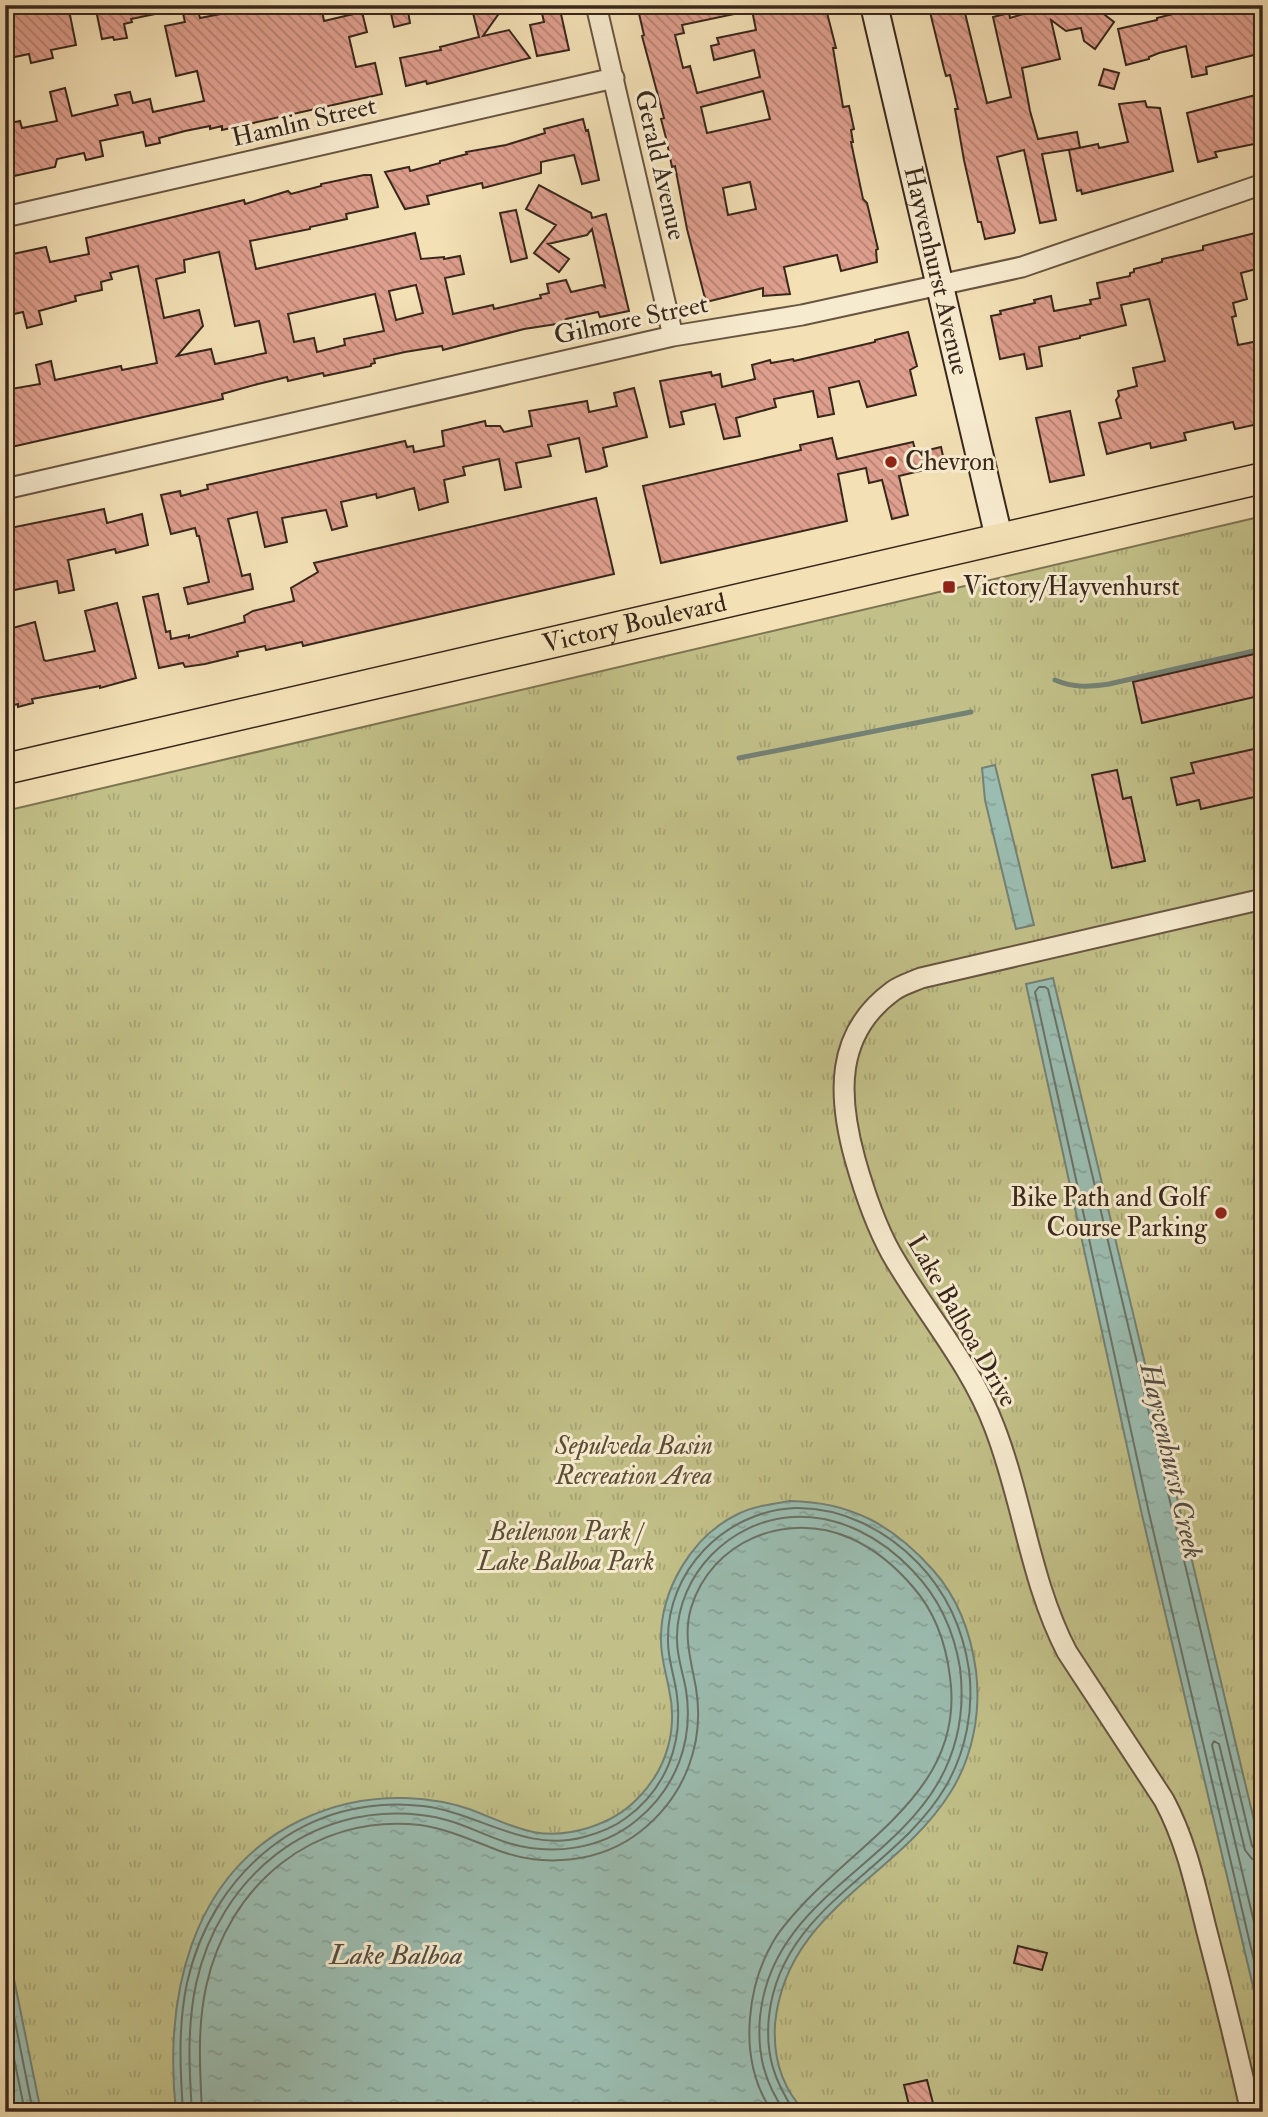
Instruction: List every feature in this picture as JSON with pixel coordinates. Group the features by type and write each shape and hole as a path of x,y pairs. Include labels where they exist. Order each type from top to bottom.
{"main road":[{"name":"Hayvenhurst Avenue","path":"874,5 999,538"},
{"name":"Victory Boulevard","path":"5,769 1263,478"}],"street":[{"name":"Gerald Avenue","path":"596,5 673,336"},
{"name":"Hamlin Street","path":"5,217 614,78"},
{"name":"Gilmore Street","path":"5,489 673,336 802,315 1022,267 1263,184"},
{"name":"Lake Balboa Drive","path":"1251,2112 1221,1984 1176,1822 1056,1631 1044,1599 994,1426 978,1391 890,1252 874,1217 861,1182 846,1125 843,1078 846,1060 856,1036 873,1009 894,990 921,978 1263,899"}],"green space":[{"name":"Sepulveda Basin Recreation Area","path":"1263,516 1263,2112 5,2112 5,811"}],"water":[{"path":"995,765 1034,925 1016,929 985,800 982,768"},
{"path":"1053,978 1263,1858 1263,2029 1142,1515 1026,984"},
{"name":"Lake Balboa","path":"790,1501 812,1502 852,1511 886,1529 918,1554 950,1592 962,1617 974,1657 977,1687 974,1734 964,1765 950,1793 927,1823 821,1923 799,1952 783,1985 775,2024 778,2060 790,2093 805,2112 176,2112 173,2069 175,2026 181,1984 192,1944 209,1906 233,1873 263,1843 301,1820 365,1800 406,1798 438,1801 454,1804 527,1830 555,1834 588,1828 621,1813 648,1787 668,1748 672,1719 662,1653 662,1622 666,1603 682,1567 693,1550 721,1524 750,1509"},
{"path":"5,1935 41,2112 5,2112"}],"building":[{"path":"5,5 68,5 76,45 51,50 53,58 31,63 29,54 5,59"},
{"path":"95,5 164,5 165,12 131,19 132,22 124,24 127,38 102,39"},
{"path":"181,5 196,5 200,18 266,5 321,5 324,21 362,12 367,32 349,37 356,67 375,63 382,94 222,130 222,126 210,129 210,126 185,131 159,138 160,143 146,146 143,132 100,141 103,156 86,160 84,153 57,159 55,167 5,178 5,124 20,121 22,128 57,121 50,92 65,88 72,116 118,105 115,95 130,92 133,103 150,99 153,112 204,101 197,71 176,76 165,26 185,22"},
{"path":"407,5 410,23 394,27 390,9"},
{"path":"471,5 505,5 483,36 509,30 530,58 427,84 426,81 406,86 400,58 441,50 440,47 479,37"},
{"path":"540,5 559,5 569,50 537,56 530,25 544,22"},
{"path":"637,5 744,5 744,12 682,25 684,33 675,35 683,68 690,66 697,93 760,77 754,50 714,60 711,46 719,44 717,38 756,30 751,5 825,5 836,48 833,48 843,107 849,106 854,129 851,130 851,142 863,199 867,203 878,249 877,262 841,271 837,255 784,267 790,294 763,296 763,288 706,302 687,229 675,166 672,167 661,119 664,118 642,36 644,35","holes":["763,91 770,119 707,133 701,107","750,182 756,209 728,215 723,188"]},
{"path":"963,5 987,103 1011,97 993,17 1009,13 1010,18 1052,5 1092,5 1114,22 1095,49 1084,41 1081,28 1066,31 1051,20 1060,59 1022,68 1038,139 1077,132 1080,148 1042,154 1056,220 1040,223 1024,150 997,157 1015,230 1014,233 985,239 981,222 978,222 964,160 955,109 958,109 950,75 946,76 930,12"},
{"path":"1199,5 1263,5 1263,24 1256,25 1262,53 1206,67 1207,74 1192,77 1186,46 1126,65 1118,29 1157,20 1200,7"},
{"path":"1104,69 1119,73 1114,89 1099,85"},
{"path":"1263,93 1263,127 1256,129 1259,143 1215,152 1217,157 1198,162 1187,113"},
{"path":"1145,101 1147,107 1160,108 1173,171 1082,194 1081,190 1077,191 1069,150 1128,142 1119,104"},
{"path":"583,119 599,180 582,184 574,155 541,162 541,173 483,188 482,183 427,196 429,204 405,209 385,172 409,167 410,171 440,163 467,154 466,152 506,145 545,133 544,129"},
{"path":"371,175 378,207 346,214 347,219 310,229 250,241 256,269 415,233 421,259 460,256 464,274 445,278 453,314 493,305 494,309 541,298 540,295 549,293 547,284 566,280 571,292 602,285 605,287 592,229 587,235 548,244 569,259 559,272 534,253 556,225 526,209 539,185 591,213 592,218 606,214 629,311 600,317 598,312 566,319 563,323 524,329 443,350 442,346 405,352 374,359 375,363 371,366 324,376 323,373 288,381 287,377 222,394 223,399 7,448 5,390 40,384 36,365 51,361 55,380 121,366 122,370 157,363 138,266 110,273 112,279 101,282 102,290 75,296 76,301 39,311 42,324 27,328 23,312 5,316 5,261 9,260 8,255 46,247 50,262 89,254 86,238 244,200 245,204 288,191 291,194 321,184","holes":["219,252 235,326 259,321 266,353 215,364 211,349 177,356 203,326 199,310 164,318 156,279 185,272 184,260","416,285 423,313 396,320 389,291","375,294 384,331 344,339 345,345 317,352 314,338 294,342 288,314"]},
{"path":"516,210 527,258 511,262 500,213"},
{"path":"1263,231 1263,265 1241,273 1247,299 1233,303 1236,316 1232,317 1238,345 1263,340 1263,423 1235,429 1233,422 1184,433 1186,440 1151,448 1150,443 1107,454 1099,423 1121,418 1116,400 1118,391 1137,386 1133,368 1165,361 1149,299 1121,305 1126,325 1039,347 1042,366 1027,369 1024,354 1000,359 991,316 1001,314 1000,311 1035,303 1034,300 1051,296 1054,311 1091,304 1090,300 1100,298 1097,283 1130,276 1134,269 1162,262 1162,259 1203,250 1203,246"},
{"path":"908,332 917,366 910,370 916,395 867,407 859,381 829,388 834,414 818,417 813,391 774,399 776,407 736,418 740,436 724,439 715,404 681,412 684,424 670,427 660,381 711,372 712,376 720,374 722,387 755,379 752,365 770,360 771,363 794,361"},
{"path":"634,388 647,437 603,448 607,466 599,469 586,472 579,438 548,445 551,456 516,463 521,487 505,490 499,459 463,467 465,475 444,480 448,502 419,510 414,488 377,498 376,494 341,502 347,526 332,530 326,510 282,518 287,542 265,547 257,512 228,519 242,576 250,574 253,589 188,604 184,588 209,582 199,536 195,528 171,534 161,495 180,491 181,496 208,489 207,485 405,441 407,447 413,446 414,452 444,446 442,431 485,421 486,426 500,426 504,432 532,426 529,411 587,401 589,412 617,406 614,393"},
{"path":"1070,411 1084,475 1050,482 1036,418"},
{"path":"832,438 837,459 913,442 916,453 941,447 945,465 899,476 908,515 892,519 882,480 869,483 866,468 838,474 847,521 661,563 643,486 801,450 800,445"},
{"path":"596,498 614,574 303,646 302,642 266,650 265,646 237,652 238,656 205,664 185,667 183,663 159,668 143,597 158,594 166,632 170,631 171,639 189,635 189,638 245,622 244,616 253,611 294,601 291,588 318,572 314,563"},
{"path":"104,509 107,523 142,514 148,545 116,553 115,549 68,560 74,590 59,593 57,581 5,592 5,529"},
{"path":"117,603 136,678 100,688 32,699 33,703 18,707 18,704 5,707 5,669 13,667 5,630 35,622 46,661 95,651 85,611"},
{"path":"1263,652 1263,695 1142,723 1133,682"},
{"path":"1263,747 1263,795 1201,809 1199,800 1177,805 1171,778 1194,773 1191,763"},
{"path":"1117,770 1123,799 1131,797 1145,861 1112,868 1092,775"},
{"path":"1018,1946 1047,1953 1042,1970 1014,1963"},
{"path":"927,2080 933,2103 910,2109 904,2085"}],"waterway":[{"path":"1055,680 1082,686 1109,684 1263,649"},
{"path":"739,758 971,712"}],"place":[{"name":"Chevron","path":"891,462"},
{"name":"Victory/Hayvenhurst","path":"949,587"},
{"name":"Bike Path and Golf Course Parking","path":"1221,1213"}],"water label":[{"name":"Hayvenhurst Creek","path":"1171,1461"}],"park label":[{"name":"Beilenson Park / Lake Balboa Park","path":"566,1547"}]}
